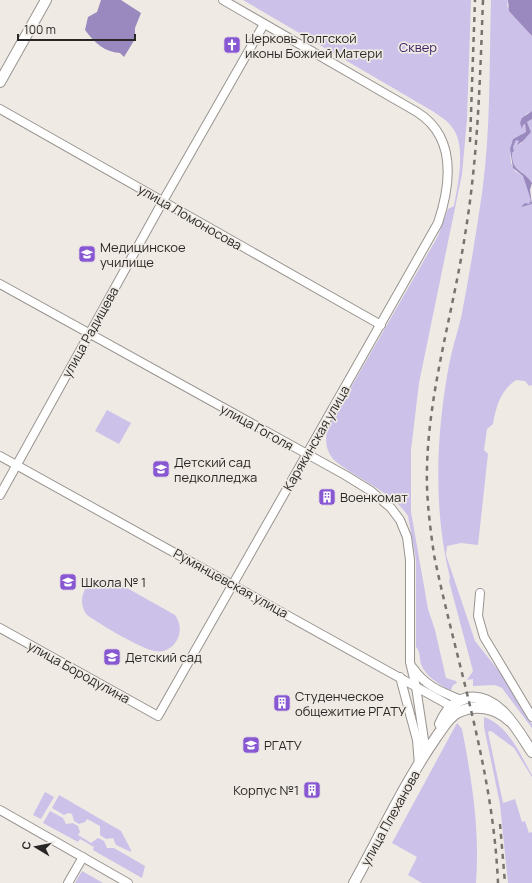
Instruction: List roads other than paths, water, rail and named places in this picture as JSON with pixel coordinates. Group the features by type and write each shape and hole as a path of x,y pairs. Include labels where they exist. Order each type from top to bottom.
{"main road":[{"path":"0,82 46,0"},
{"path":"450,706 461,700 475,698 489,701 499,708 510,721 532,752"},
{"name":"улица Плеханова","path":"426,753 450,706"},
{"path":"461,711 475,708 486,708 501,713 510,721"},
{"name":"улица Плеханова","path":"354,883 419,764 448,721 461,711"}],"street":[{"name":"Карякинская улица","path":"158,716 438,223 446,194 446,152 438,130 428,119 223,0"},
{"name":"улица Радищева","path":"0,495 89,333 264,24"},
{"name":"улица Ломоносова","path":"0,109 381,325"},
{"name":"улица Гоголя","path":"0,284 307,454 371,491 391,508 400,520 407,537 410,560 410,662 416,687 426,753"},
{"name":"Румянцевская улица","path":"0,456 461,711"},
{"path":"480,592 478,616 484,637 532,717"},
{"name":"улица Бородулина","path":"0,628 158,716"},
{"path":"410,662 420,677 433,688 461,700"},
{"path":"400,677 417,740 419,764"},
{"path":"0,810 128,883"},
{"path":"68,883 83,857"}],"railway":[{"path":"470,142 475,0"},
{"path":"483,0 478,118 473,176 460,264 432,409 427,467 427,489 434,555 482,758 495,840 498,883"},
{"path":"500,824 505,883"}],"place":[{"name":"Церковь Толгской иконы Божией Матери","path":"232,45"},
{"name":"Медицинское училище","path":"87,254"},
{"name":"Детский сад педколледжа","path":"161,469"},
{"name":"Военкомат","path":"327,497"},
{"name":"Школа № 1","path":"68,582"},
{"name":"Детский сад","path":"112,657"},
{"name":"Студенческое общежитие РГАТУ","path":"282,703"},
{"name":"РГАТУ","path":"251,745"},
{"name":"Корпус №1","path":"312,790"}],"park label":[{"name":"Сквер","path":"418,47"}]}
